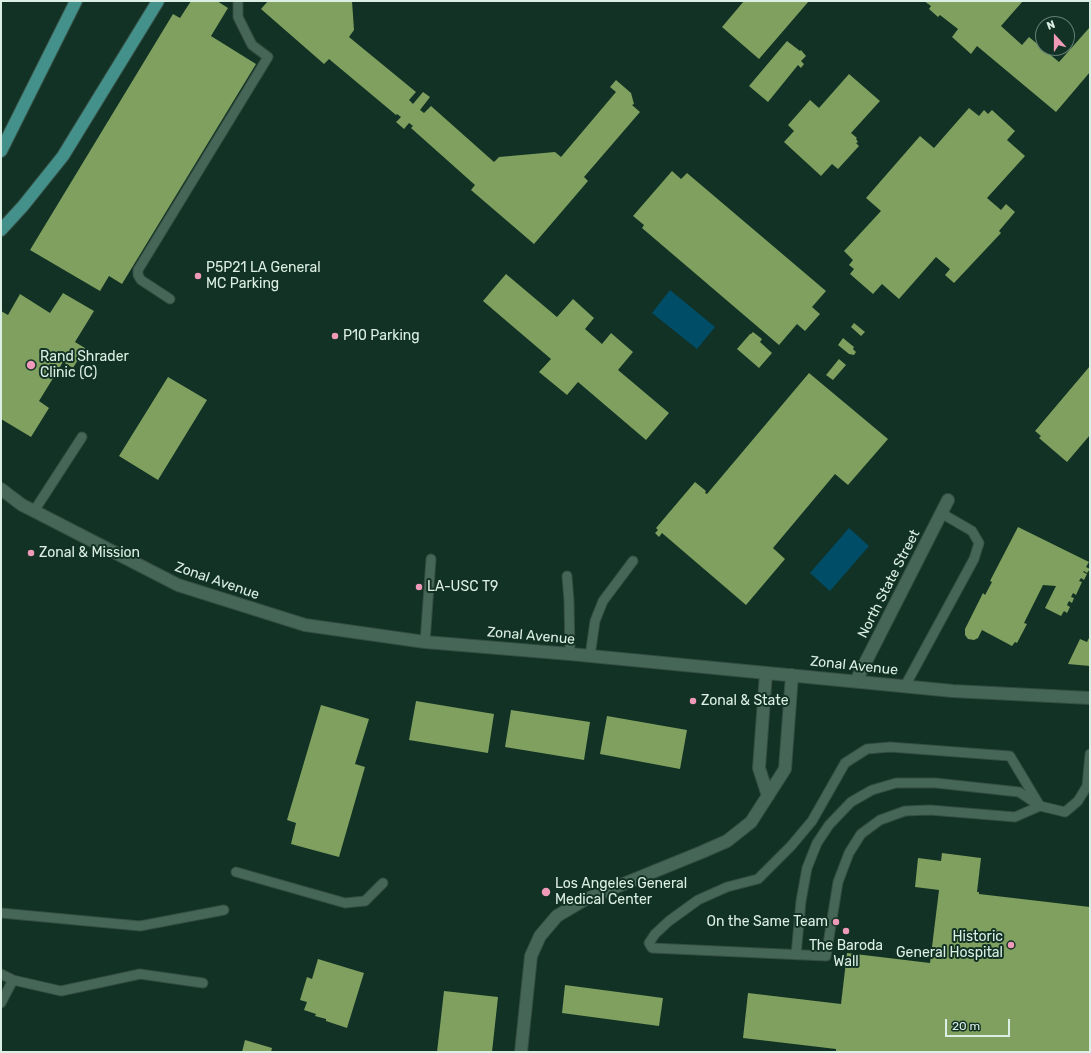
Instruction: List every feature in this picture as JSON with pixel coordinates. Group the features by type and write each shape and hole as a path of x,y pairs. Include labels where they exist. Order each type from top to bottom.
{"main road":[{"path":"2,147 76,1"},
{"path":"1,230 23,206 62,156 158,1"}],"street":[{"name":"Zonal Avenue","path":"1,489 22,505 178,585 305,625 425,642 570,654 953,691 1090,698"},
{"name":"North State Street","path":"856,681 948,500"},
{"path":"766,673 759,768 768,796"},
{"path":"521,1052 531,956 540,936 557,916 584,900 727,841 751,822 786,769 792,675"}],"lane":[{"path":"170,298 141,280 138,275 138,270 268,57 252,45 238,17 238,1"},
{"path":"34,511 82,437"},
{"path":"905,686 974,560 979,543 972,531 941,514"},
{"path":"425,642 431,559"},
{"path":"590,656 595,621 603,601 633,561"},
{"path":"567,576 570,654"},
{"path":"890,747 1010,756 1040,806 1015,817 924,810 905,811 880,820 861,834 849,853 838,882 826,956 652,948 649,943 669,921 698,900 726,888 758,879 792,846 812,821 845,763 867,749 890,747"},
{"path":"796,955 806,868 817,843 825,831 851,802 872,790 896,782 936,783 1019,792 1040,806 1066,812 1078,801 1087,786 1090,754"},
{"path":"236,872 344,903 365,901 383,883"},
{"path":"1,913 140,926 224,910"},
{"path":"1,974 13,980 61,991 140,974 203,983"},
{"path":"1,1003 13,980"}],"water":[{"path":"670,290 715,327 697,349 652,313"},
{"path":"849,528 869,546 830,591 810,573"}],"building":[{"path":"191,1 217,1 228,8 211,36 256,64 122,284 109,276 100,291 30,250 173,14 180,18"},
{"path":"268,1 352,1 354,30 349,37 416,92 409,100 413,104 423,92 430,97 420,110 424,113 431,106 494,162 499,157 555,152 561,157 616,92 610,87 616,80 631,93 634,104 632,105 640,112 584,177 588,181 534,244 471,190 475,185 411,128 413,126 409,123 404,129 396,122 401,117 397,114 396,115 329,59 324,64 261,9"},
{"path":"744,1 809,1 759,59 722,27"},
{"path":"924,1 1023,1 1001,26 1022,45 1029,37 1035,42 1035,56 1052,56 1059,62 1064,56 1075,56 1075,44 1090,27 1090,72 1056,112 977,46 971,54 952,37 958,29 940,15 938,17 929,9 931,6"},
{"path":"787,41 800,51 801,50 806,56 801,61 804,64 801,68 798,65 768,102 749,86"},
{"path":"849,74 880,101 851,133 857,138 856,139 858,142 856,143 859,146 838,169 832,164 821,176 784,142 794,131 788,125 810,100 819,108"},
{"path":"969,108 979,116 984,110 988,114 992,110 1015,131 1007,140 1025,156 987,198 1001,210 1006,204 1015,212 999,231 1001,233 954,283 945,275 950,269 936,257 899,299 882,284 873,294 850,274 854,269 849,265 853,260 844,251 881,211 866,198 920,136 934,148"},
{"path":"672,171 681,179 687,173 826,291 812,307 820,314 805,331 797,324 779,345 642,228 644,225 633,216"},
{"path":"506,274 557,317 573,299 594,318 585,329 602,344 611,333 633,352 618,370 669,413 646,440 578,382 567,395 539,372 551,359 483,301"},
{"name":"Rand Shrader Clinic (C)","path":"63,293 94,311 75,342 85,348 73,368 63,362 39,401 49,408 31,437 1,419 1,311 8,315 20,294 50,313"},
{"path":"854,323 865,332 861,336 851,327"},
{"path":"753,332 762,339 760,342 772,353 759,368 737,349"},
{"path":"843,338 854,347 853,349 856,352 854,355 849,354 838,345"},
{"path":"839,359 846,365 833,380 826,375"},
{"path":"1090,366 1090,435 1067,462 1039,438 1041,436 1035,431"},
{"path":"809,373 888,439 848,485 835,474 773,548 785,559 746,605 662,533 659,537 655,533 658,530 656,528 695,482 706,491 705,493 707,494"},
{"path":"168,377 207,400 158,480 119,456"},
{"path":"1018,527 1089,562 1086,567 1090,569 1087,573 1084,571 1083,572 1087,574 1084,580 1081,578 1079,581 1082,582 1076,595 1073,593 1071,597 1074,598 1072,603 1069,601 1067,605 1070,607 1067,613 1064,611 1061,616 1045,608 1056,586 1043,585 1024,623 1027,624 1017,643 1015,642 1012,646 982,630 978,638 974,640 968,639 965,635 965,629 983,593 985,595 992,582 990,581"},
{"path":"1090,636 1090,666 1068,664 1080,639 1087,642"},
{"path":"416,701 494,714 488,753 409,740"},
{"path":"321,705 369,719 355,764 365,767 339,857 291,844 296,823 287,820"},
{"path":"511,710 590,722 584,760 505,747"},
{"path":"607,716 687,730 680,769 600,754"},
{"name":"Historic General Hospital","path":"942,853 981,858 977,892 979,892 979,894 1090,907 1090,1052 836,1052 836,1049 743,1038 748,993 841,1004 847,953 930,963 939,890 915,887 918,858 941,861"},
{"path":"318,959 364,973 347,1028 326,1021 326,1019 315,1016 316,1014 304,1010 307,1002 300,1000 307,977 312,979"},
{"path":"565,985 663,998 659,1026 562,1013"},
{"path":"444,991 498,997 492,1052 437,1052"},
{"path":"245,1040 272,1048 271,1052 242,1052"}],"place":[{"name":"P5P21 LA General MC Parking","path":"198,276"},
{"name":"P10 Parking","path":"335,336"},
{"name":"Rand Shrader Clinic (C)","path":"31,365"},
{"name":"Zonal & Mission","path":"31,553"},
{"name":"LA-USC T9","path":"419,587"},
{"name":"Zonal & State","path":"693,701"},
{"name":"Los Angeles General Medical Center","path":"546,892"},
{"name":"On the Same Team","path":"836,922"},
{"name":"The Baroda Wall","path":"846,931"},
{"name":"Historic General Hospital","path":"1011,945"}]}
